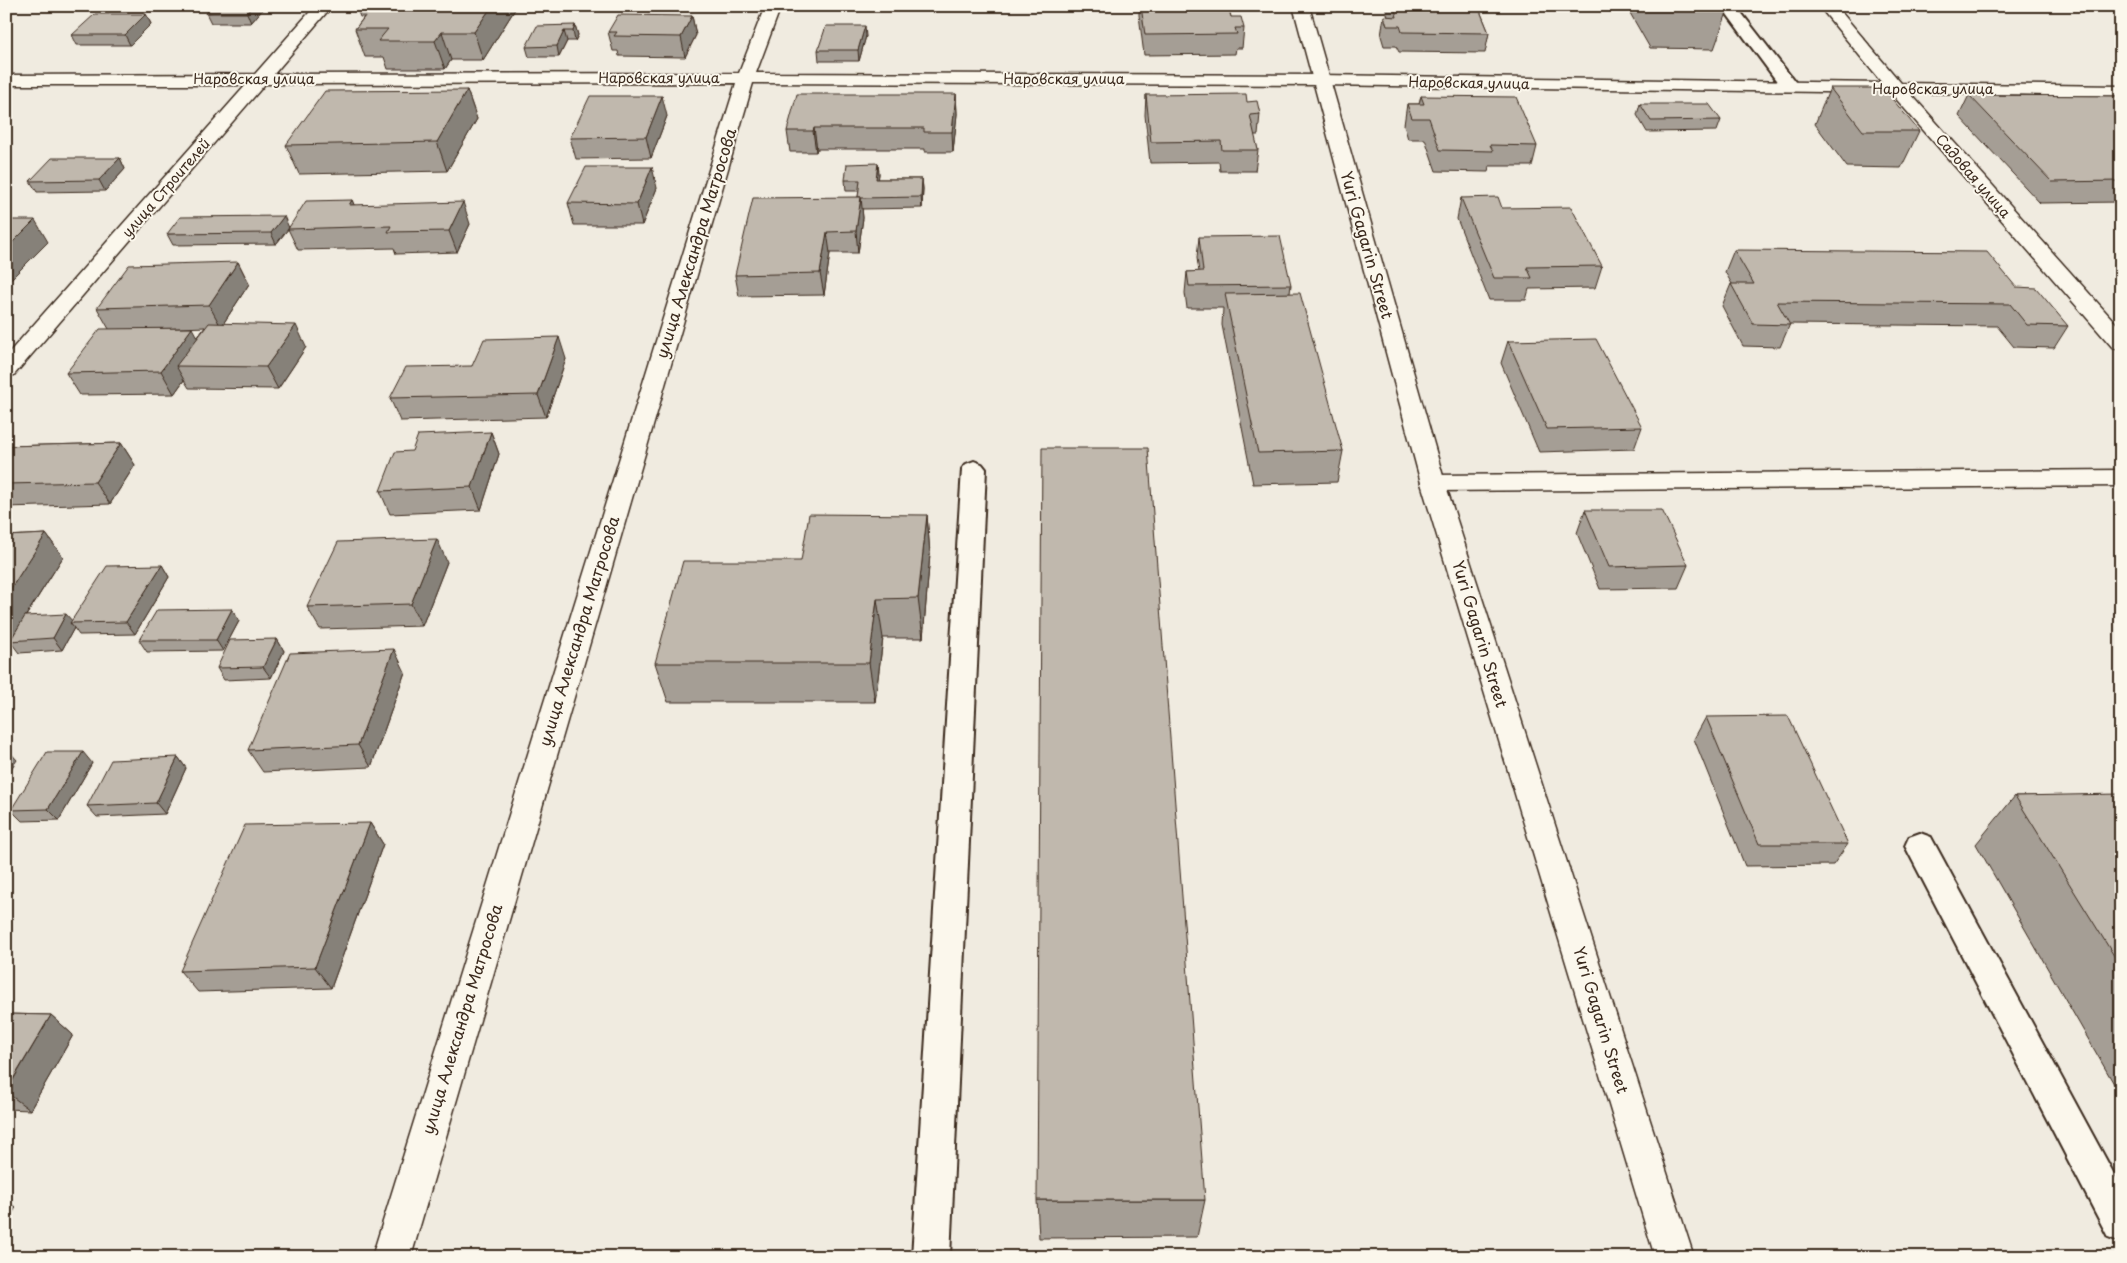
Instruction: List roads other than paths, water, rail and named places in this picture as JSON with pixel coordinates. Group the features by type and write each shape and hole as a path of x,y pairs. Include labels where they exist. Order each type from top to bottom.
{"street":[{"name":"улица Строителей","path":"6,370 324,6"},
{"name":"улица Александра Матросова","path":"391,1257 746,78 773,6"},
{"name":"Yuri Gagarin Street","path":"1301,6 1320,80 1434,483 1675,1257"},
{"name":"Садовая улица","path":"1827,6 1897,89 2121,343"},
{"name":"Наровская улица","path":"6,80 746,78 1320,80 1790,88 2121,91"},
{"path":"1434,483 2121,478"}],"lane":[{"path":"1728,6 1790,88"},
{"path":"931,1257 974,469"},
{"path":"1920,846 2121,1224"}]}
